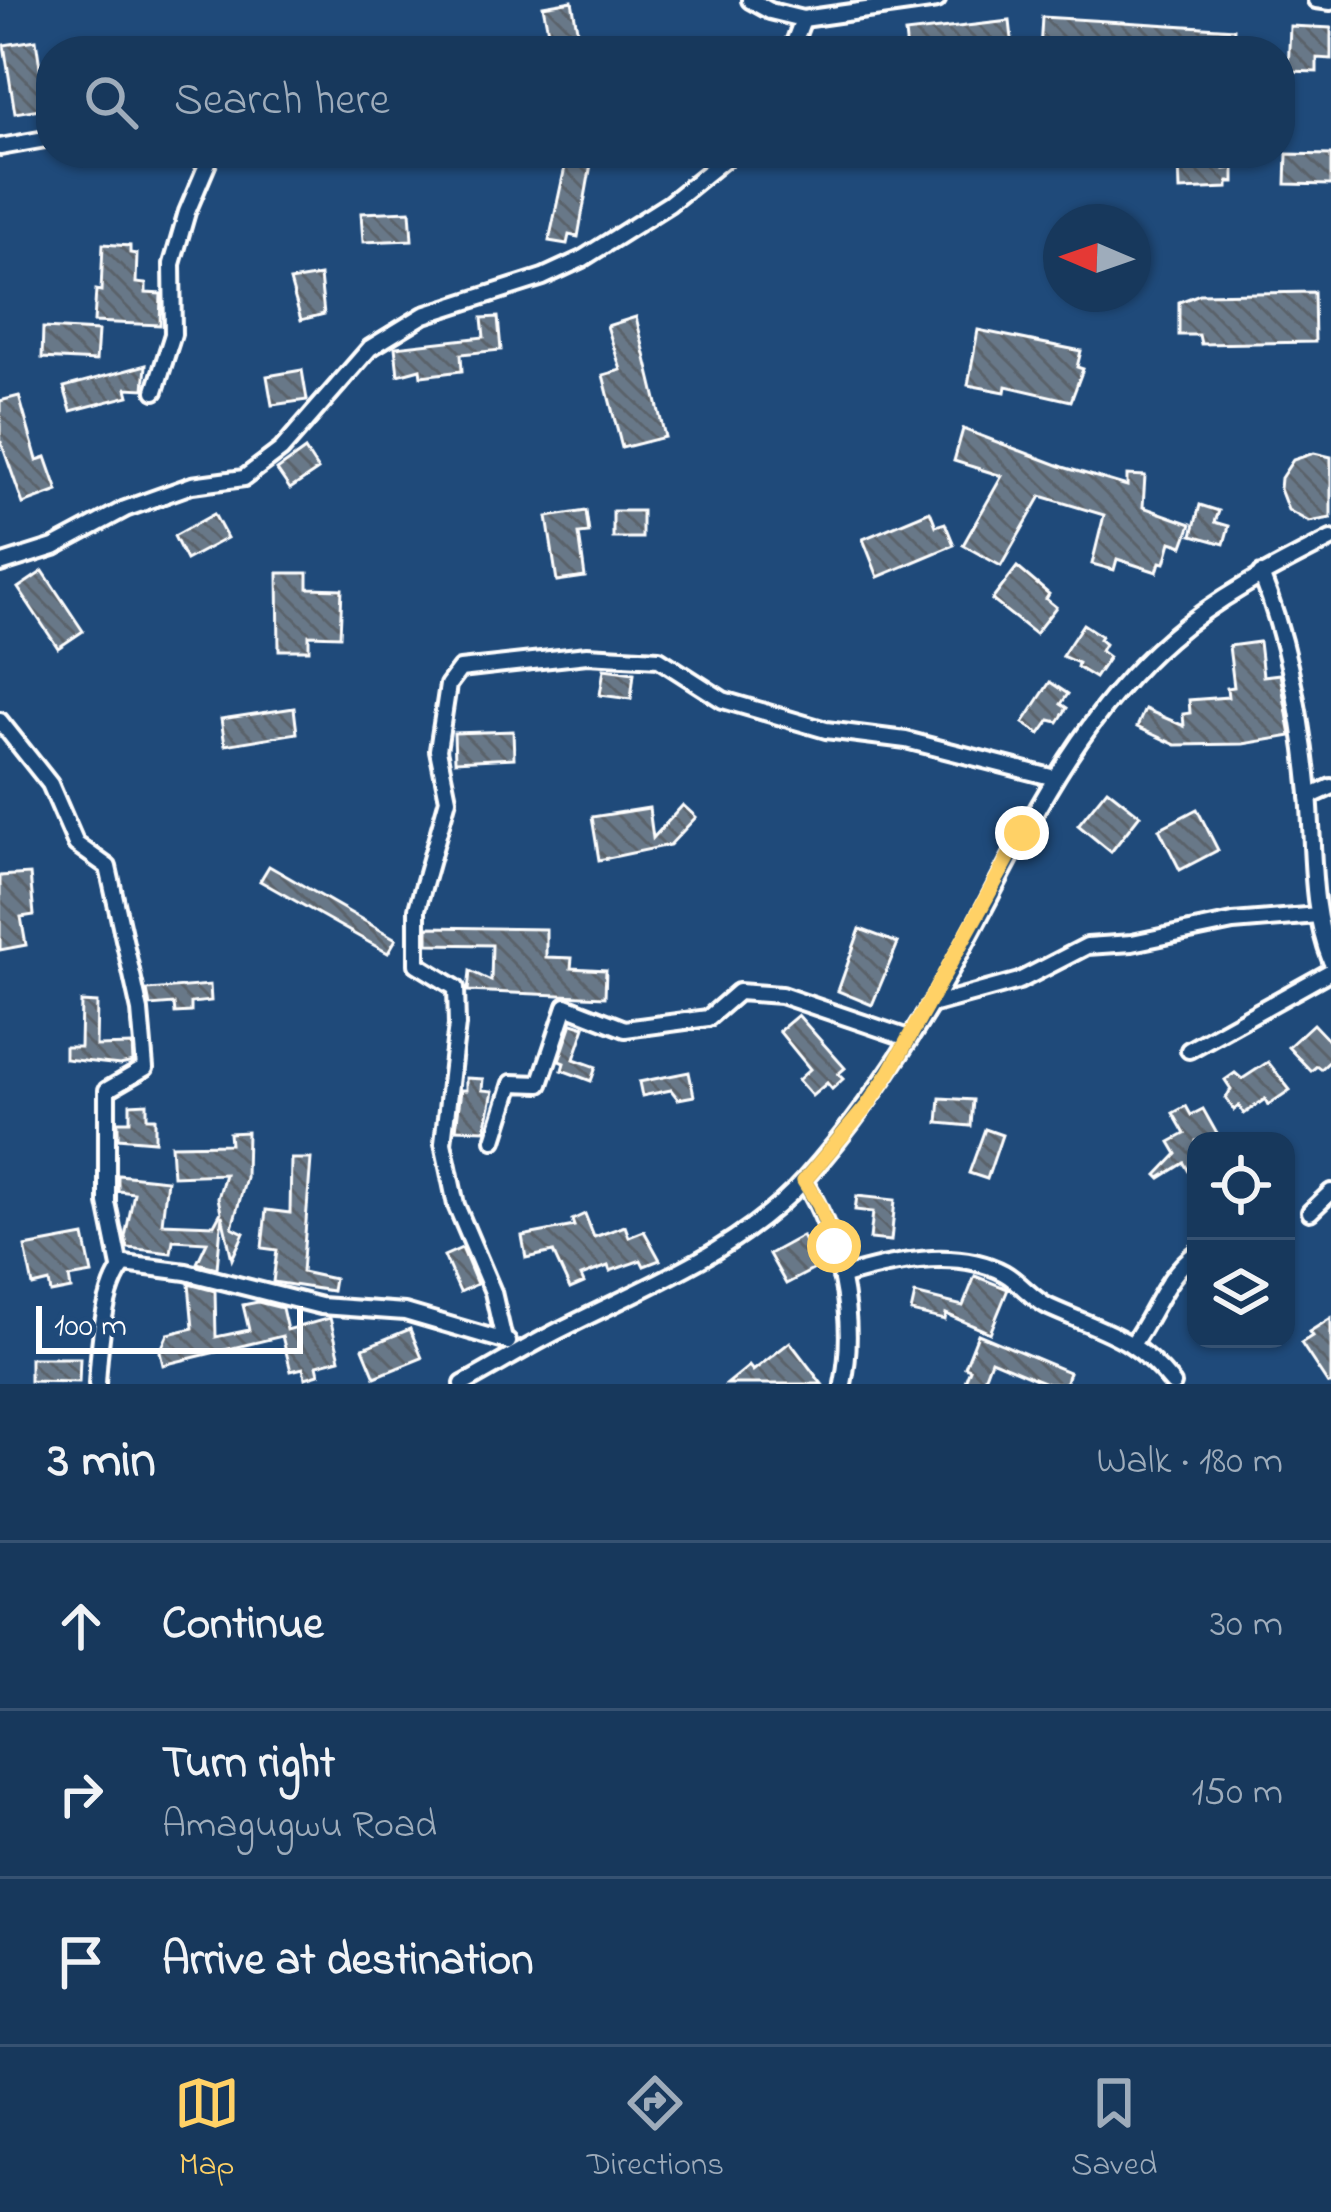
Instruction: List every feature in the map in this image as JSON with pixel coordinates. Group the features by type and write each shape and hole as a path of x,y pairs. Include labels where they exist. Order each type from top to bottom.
{"street":[{"path":"750,0 803,20 937,0"},
{"path":"1316,0 1331,2"},
{"path":"797,36 803,20"},
{"path":"0,147 36,141"},
{"path":"155,391 173,334 172,264 206,168"},
{"path":"0,564 53,547 192,485 244,478 280,450 370,348 424,315 543,277 582,259 714,168"},
{"path":"463,1384 708,1255 748,1229 804,1181 867,1106 931,1004 1055,778 1107,704 1166,641 1261,574 1331,539"},
{"path":"1261,574 1288,660 1302,729 1318,915 1331,961"},
{"path":"504,1340 493,1292 457,1205 443,1143 457,1025 456,988 417,964 417,909 448,799 438,750 448,685 460,669 587,655 659,659 723,700 826,730 906,740 1055,778"},
{"path":"0,721 50,784 76,844 108,867 140,1011 145,1068 107,1090 106,1203 120,1268 105,1320 97,1384"},
{"path":"1309,797 1331,787"},
{"path":"931,1004 1018,981 1087,946 1132,943 1233,922 1318,915"},
{"path":"1189,1049 1331,971"},
{"path":"494,1140 512,1083 540,1084 566,1006 626,1029 708,1018 738,992 781,994 908,1038"},
{"path":"804,1181 826,1223 841,1277 847,1337 843,1384"},
{"path":"1310,1212 1331,1192"},
{"path":"1133,1343 1153,1315 1174,1270 1187,1260"},
{"path":"841,1277 891,1262 969,1262 1004,1273 1044,1305 1133,1343 1173,1384"},
{"path":"120,1268 136,1264 186,1272 321,1306 405,1312 524,1348"}],"building":[{"path":"572,1 578,36 549,36 543,6"},
{"path":"1042,17 1234,29 1233,36 1041,36"},
{"path":"1010,21 1012,36 905,36"},
{"path":"1290,26 1331,28 1331,59 1317,58 1317,72 1295,71 1295,36 1290,36"},
{"path":"36,40 36,110 15,113 4,45"},
{"path":"1295,154 1331,155 1331,185 1286,184 1287,168 1295,168"},
{"path":"565,168 590,168 578,237 569,235 567,244 549,241"},
{"path":"1179,168 1234,168 1234,182 1228,182 1228,188 1180,190"},
{"path":"410,211 412,240 363,242 361,213"},
{"path":"103,244 130,246 130,253 137,254 136,283 146,284 146,293 161,294 160,325 94,322"},
{"path":"320,276 324,314 301,320 290,281"},
{"path":"1314,292 1315,342 1201,344 1199,335 1179,335 1179,302 1200,294"},
{"path":"498,317 501,350 461,354 462,371 421,376 420,369 398,375 395,347 484,337 482,318"},
{"path":"636,317 665,437 622,448 603,375 621,370 607,326"},
{"path":"43,328 98,331 96,361 42,358"},
{"path":"978,330 1081,351 1077,367 1083,369 1071,401 1006,386 1005,392 968,385"},
{"path":"146,365 144,389 127,388 129,396 71,411 64,387"},
{"path":"302,370 307,400 272,405 267,376"},
{"path":"19,396 37,460 46,457 58,491 23,504 0,439 0,401"},
{"path":"963,429 1127,486 1127,475 1145,476 1143,507 1191,524 1183,546 1171,542 1157,572 1117,559 1114,570 1092,564 1104,515 1041,496 1001,566 963,545 1002,476 954,461"},
{"path":"305,450 318,470 290,489 277,470"},
{"path":"1314,453 1331,457 1331,518 1309,522 1288,510 1280,489 1293,460"},
{"path":"1200,505 1219,511 1215,522 1229,526 1224,544 1192,535"},
{"path":"586,511 589,533 579,534 585,577 557,581 547,517"},
{"path":"613,511 642,511 642,538 613,538"},
{"path":"930,511 936,526 945,523 954,545 878,577 863,539"},
{"path":"214,514 227,538 186,560 174,536"},
{"path":"1017,567 1049,594 1046,599 1056,607 1035,634 992,600"},
{"path":"43,571 83,631 58,648 18,588"},
{"path":"278,573 308,573 308,588 342,589 340,636 309,635 309,650 279,650"},
{"path":"1083,624 1101,636 1105,644 1101,651 1109,657 1095,678 1062,656"},
{"path":"1259,642 1263,676 1280,674 1291,736 1243,744 1176,745 1137,727 1145,709 1184,726 1189,700 1228,697 1227,688 1234,687 1229,646"},
{"path":"604,669 634,673 631,699 600,695"},
{"path":"1050,682 1068,694 1061,704 1067,708 1058,722 1050,720 1040,734 1023,723"},
{"path":"294,708 297,733 225,745 221,719"},
{"path":"513,731 514,758 455,761 454,733"},
{"path":"1107,789 1140,815 1111,852 1078,825"},
{"path":"683,805 696,817 670,845 599,860 592,817 649,808 653,838"},
{"path":"1197,809 1218,850 1180,870 1159,829"},
{"path":"269,866 396,939 388,953 260,881"},
{"path":"30,874 34,915 21,917 26,945 0,950 0,876"},
{"path":"428,927 546,929 546,957 572,958 571,968 606,970 605,997 468,991 470,971 491,981 492,945 428,944"},
{"path":"860,929 898,943 872,1005 838,991"},
{"path":"210,985 211,1001 191,1003 191,1012 175,1013 174,1004 150,1006 147,990"},
{"path":"81,1002 97,1003 96,1046 132,1045 133,1062 65,1059 65,1047 80,1047"},
{"path":"798,1015 845,1068 838,1074 843,1079 832,1089 827,1083 812,1096 798,1080 810,1069 779,1031"},
{"path":"572,1023 585,1027 574,1059 596,1067 591,1081 562,1070 564,1063 559,1061"},
{"path":"1313,1024 1331,1043 1331,1060 1311,1071 1288,1047"},
{"path":"1268,1062 1290,1090 1244,1114 1239,1106 1234,1110 1226,1098 1231,1089 1225,1080 1235,1073 1242,1079"},
{"path":"689,1072 694,1096 678,1099 671,1090 642,1096 639,1082"},
{"path":"466,1078 483,1079 482,1090 493,1091 485,1130 456,1129"},
{"path":"940,1098 973,1100 971,1126 938,1123"},
{"path":"147,1103 147,1118 155,1118 155,1141 118,1138 118,1121 130,1121 130,1104"},
{"path":"1186,1106 1191,1115 1203,1109 1216,1132 1187,1132 1187,1168 1184,1163 1160,1178 1157,1175 1177,1154 1170,1142 1185,1134 1173,1113"},
{"path":"985,1129 1002,1135 987,1179 969,1173"},
{"path":"247,1132 246,1178 232,1227 244,1233 232,1259 222,1215 217,1268 197,1263 207,1242 173,1240 171,1253 128,1248 125,1237 134,1193 118,1191 118,1175 167,1180 162,1223 214,1225 221,1212 218,1198 225,1174 173,1176 171,1145 230,1144 229,1133"},
{"path":"291,1159 311,1159 302,1272 334,1279 332,1291 273,1282 277,1250 262,1248 266,1210 290,1213"},
{"path":"857,1196 895,1200 891,1241 870,1239 873,1212 855,1210"},
{"path":"585,1214 594,1237 625,1226 629,1237 644,1231 660,1260 644,1266 641,1260 610,1271 608,1266 581,1276 584,1283 570,1289 553,1252 526,1258 522,1236 574,1226 572,1220"},
{"path":"84,1236 92,1274 69,1278 71,1289 51,1293 49,1282 33,1286 25,1247"},
{"path":"802,1236 818,1267 786,1284 769,1254"},
{"path":"462,1248 477,1284 460,1292 444,1256"},
{"path":"975,1276 1008,1289 990,1333 946,1314 945,1320 911,1312 915,1294 963,1306"},
{"path":"189,1284 215,1291 216,1337 249,1330 243,1305 258,1302 282,1308 287,1330 330,1318 340,1359 317,1365 319,1374 305,1378 303,1368 291,1371 282,1336 163,1365 160,1352 168,1334 193,1328"},
{"path":"1331,1318 1331,1384 1328,1384 1301,1343"},
{"path":"410,1329 422,1358 375,1377 363,1348"},
{"path":"978,1334 1069,1372 1065,1384 1048,1384 991,1360 982,1384 964,1384 970,1369 965,1367"},
{"path":"790,1342 822,1384 727,1384 749,1366 753,1371"},
{"path":"30,1358 80,1358 79,1382 30,1381"}],"route":[{"path":"834,1246 804,1181 890,1072 1022,833"}]}
